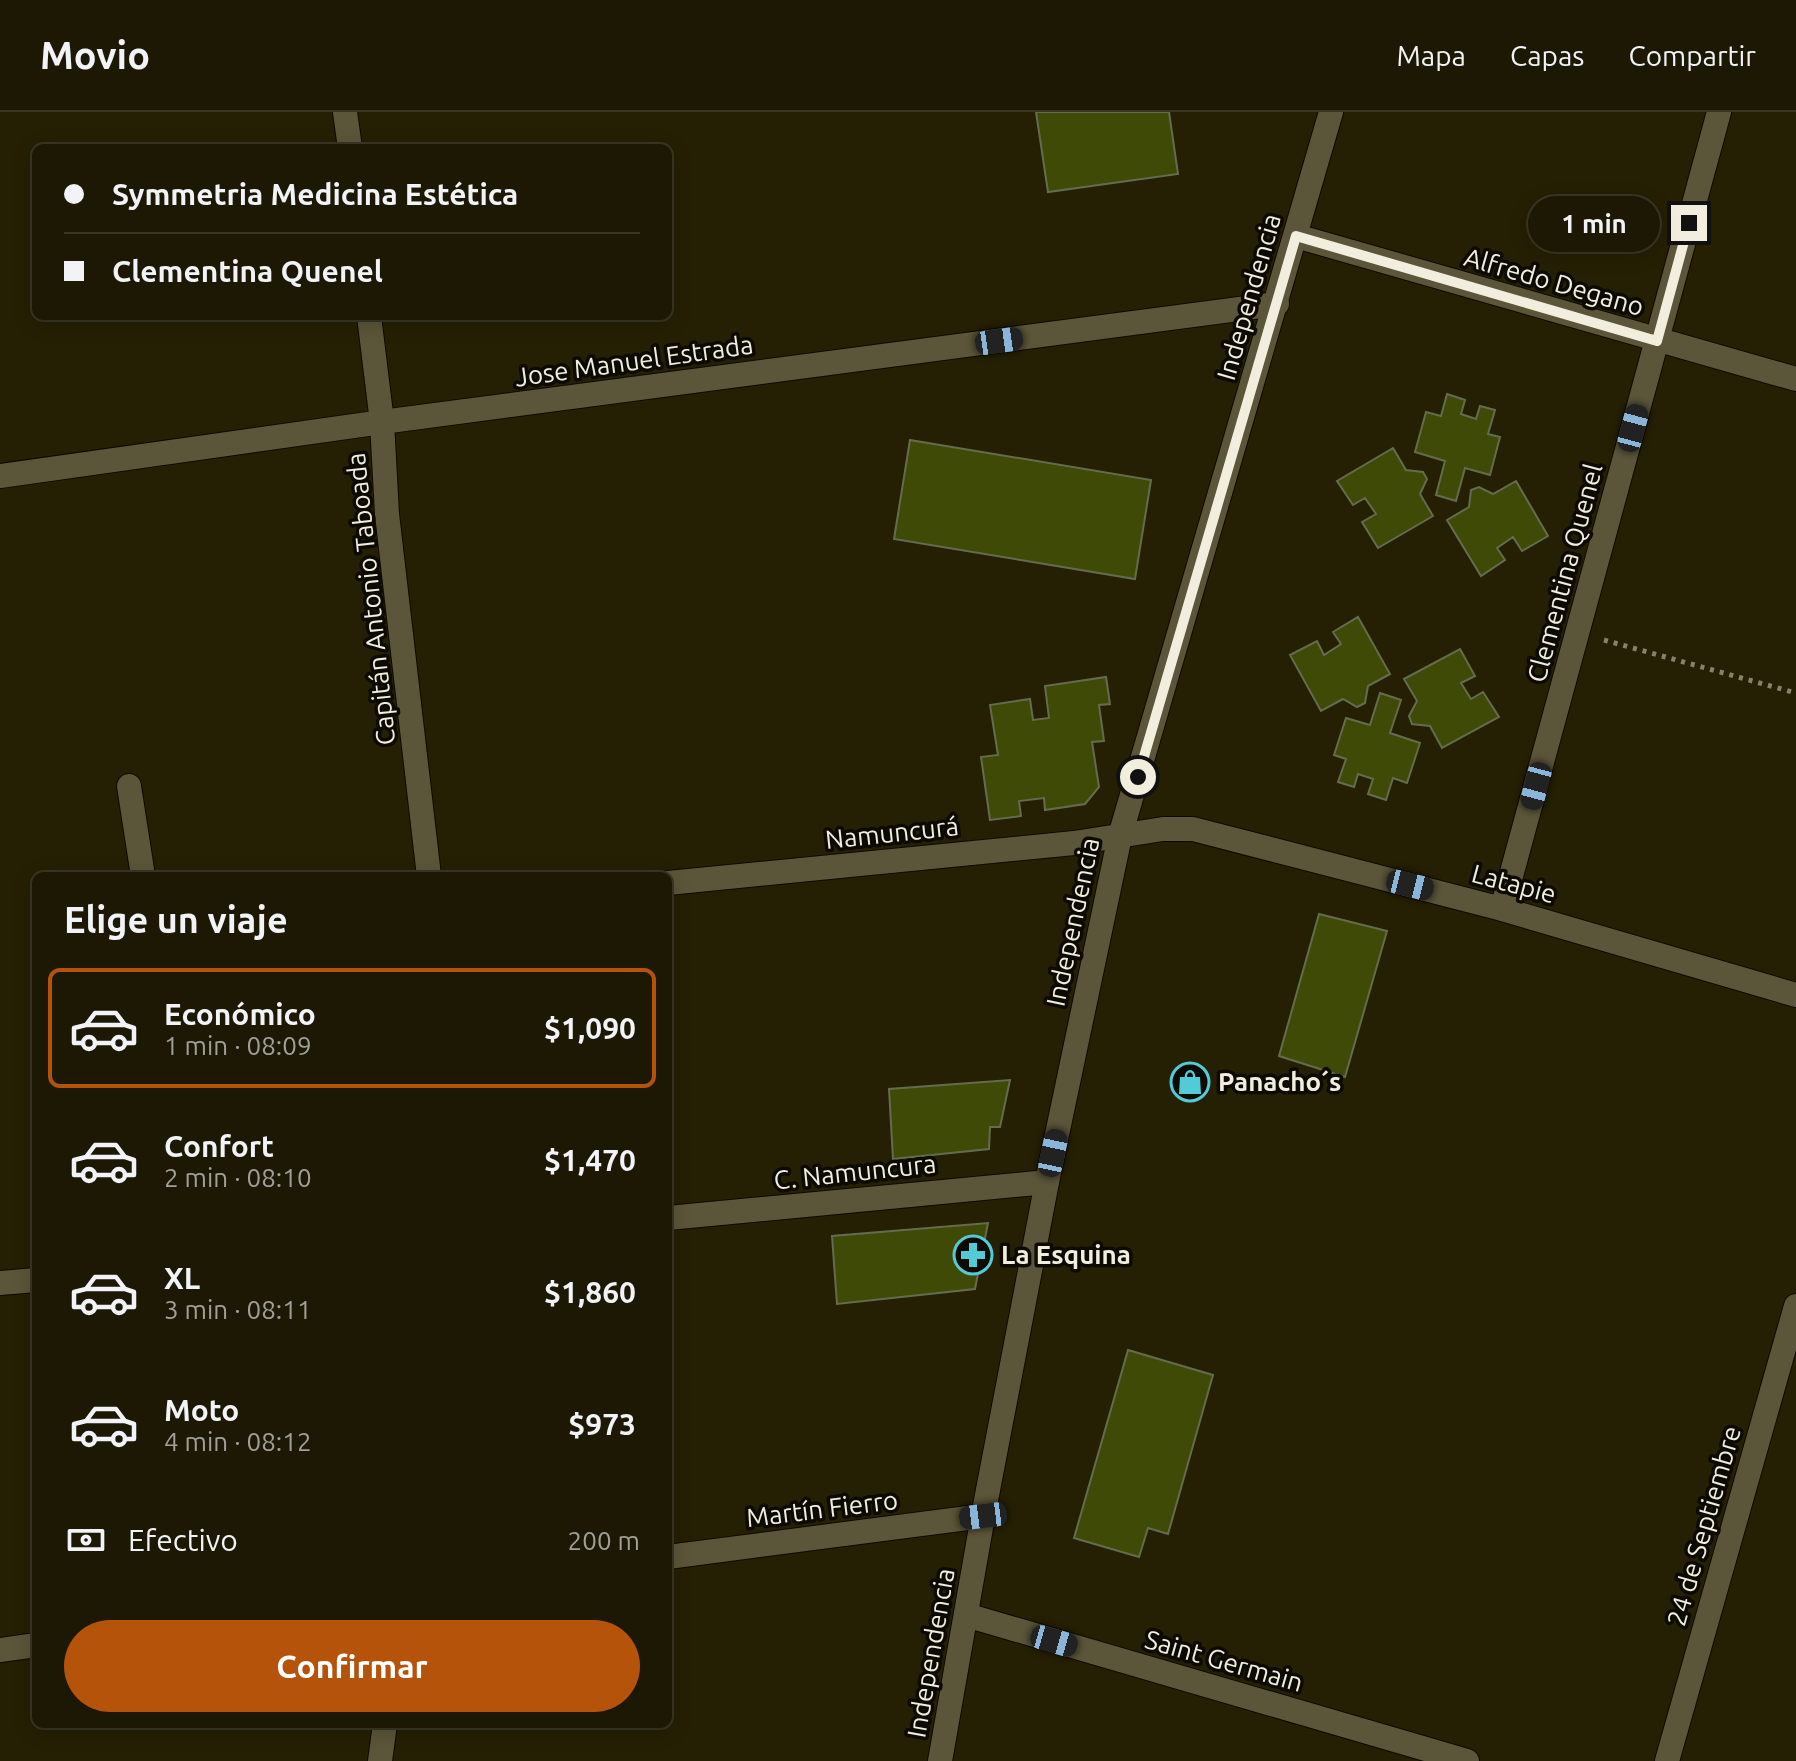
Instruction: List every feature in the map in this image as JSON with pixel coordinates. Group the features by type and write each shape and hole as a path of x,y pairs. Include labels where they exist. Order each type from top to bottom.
{"street":[{"path":"345,112 349,144"},
{"name":"Independencia","path":"940,1761 1047,1182 1120,836 1331,112"},
{"name":"Clementina Quenel","path":"1502,909 1719,112"},
{"name":"Alfredo Degano","path":"1296,236 1796,379"},
{"name":"Jose Manuel Estrada","path":"0,476 382,422 1277,304"},
{"name":"Capitán Antonio Taboada","path":"369,320 382,422 387,514 429,872"},
{"path":"129,786 142,872"},
{"name":"Latapie","path":"1120,836 1163,829 1193,829 1502,909 1796,995"},
{"name":"Namuncurá","path":"672,883 1120,836"},
{"name":"C. Namuncura","path":"672,1218 1047,1182"},
{"path":"0,1283 32,1280"},
{"name":"24 de Septiembre","path":"1667,1761 1796,1306"},
{"name":"Martín Fierro","path":"672,1556 983,1516"},
{"name":"Saint Germain","path":"966,1615 1467,1761"},
{"path":"0,1650 32,1646"},
{"path":"380,1761 384,1728"}],"path":[{"path":"1578,632 1796,693"}],"building":[{"path":"1036,112 1169,112 1178,174 1048,192"},
{"path":"1447,394 1465,400 1461,414 1476,419 1480,406 1495,410 1488,434 1500,437 1490,475 1465,468 1456,501 1436,495 1445,461 1415,452 1426,412 1441,416"},
{"path":"910,440 1151,480 1135,579 894,539"},
{"path":"1393,448 1406,470 1423,472 1427,479 1420,494 1433,516 1378,548 1362,522 1376,514 1365,498 1353,505 1337,481"},
{"path":"1516,481 1548,536 1522,551 1513,537 1497,548 1505,560 1481,576 1447,520 1469,507 1471,490 1479,487 1493,494"},
{"path":"1358,617 1390,674 1368,686 1365,703 1357,707 1343,699 1321,711 1290,655 1317,641 1324,655 1341,644 1333,632"},
{"path":"1460,649 1475,676 1461,683 1471,699 1483,692 1499,717 1442,748 1430,726 1412,724 1409,716 1417,701 1404,679"},
{"path":"1106,677 1110,704 1099,705 1104,741 1092,742 1099,787 1085,804 1045,810 1044,798 1019,801 1021,816 990,820 981,757 998,755 990,705 1030,699 1033,720 1049,718 1045,686"},
{"path":"1380,693 1401,700 1390,733 1420,743 1407,783 1393,778 1386,800 1368,794 1373,779 1358,774 1354,787 1338,782 1346,759 1334,755 1346,718 1370,725"},
{"path":"1319,914 1387,931 1345,1077 1279,1056"},
{"path":"1010,1080 1000,1127 990,1127 989,1149 893,1159 889,1089"},
{"path":"988,1223 975,1289 837,1304 832,1236"},
{"path":"1128,1350 1213,1375 1168,1534 1148,1528 1139,1557 1074,1538"}],"place":[{"name":"Panacho´s","path":"1190,1082"},
{"name":"La Esquina","path":"973,1255"}],"route":[{"path":"1138,777 1296,236 1657,341 1689,223"}]}
